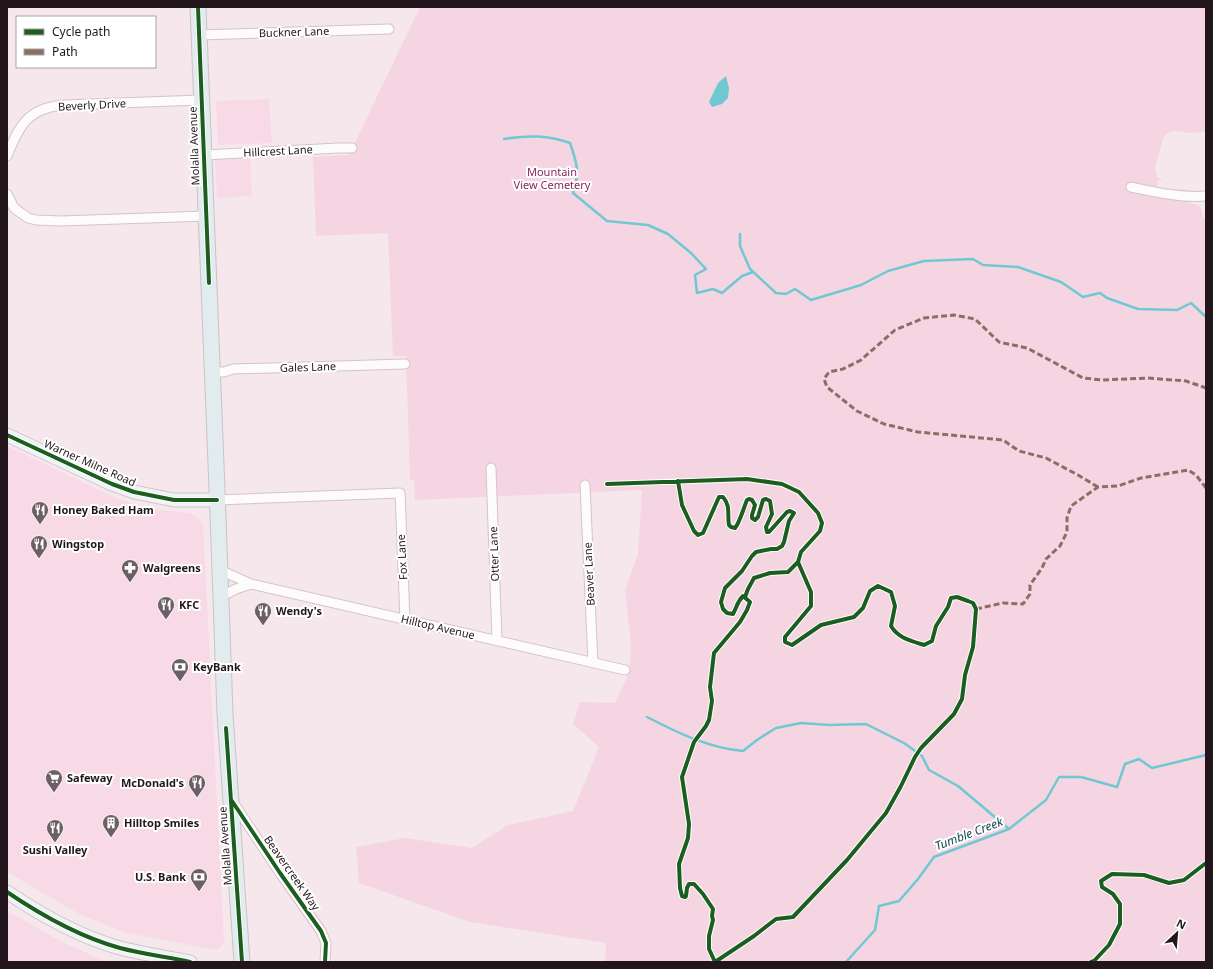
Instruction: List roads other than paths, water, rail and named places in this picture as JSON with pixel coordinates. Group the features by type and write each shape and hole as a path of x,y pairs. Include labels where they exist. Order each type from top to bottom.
{"main road":[{"name":"Molalla Avenue","path":"198,7 225,714 242,962"}],"street":[{"name":"Buckner Lane","path":"199,35 389,29"},
{"name":"Beverly Drive","path":"7,156 17,134 28,118 44,109 62,105 202,100"},
{"name":"Hillcrest Lane","path":"204,155 352,148"},
{"path":"1131,187 1159,193 1206,196"},
{"path":"7,194 14,208 28,218 36,220 61,221 206,216"},
{"name":"Gales Lane","path":"212,372 224,372 233,369 405,364"},
{"name":"Warner Milne Road","path":"7,435 112,484 130,491 154,497 174,500 217,500 400,494"},
{"name":"Otter Lane","path":"491,468 497,641"},
{"name":"Beaver Lane","path":"585,485 593,663"},
{"name":"Fox Lane","path":"400,494 405,620"},
{"name":"Hilltop Avenue","path":"220,570 251,584 625,670"},
{"path":"220,597 251,584"},
{"name":"Beavercreek Way","path":"231,800 324,935 326,947 324,962"},
{"path":"7,892 40,912 92,938 120,948 190,962"}],"water":[{"path":"726,76 729,88 728,98 722,104 712,107 709,102 718,83"}],"waterway":[{"path":"504,139 538,136 554,138 570,143 577,168 573,193 607,221 648,225 668,234 691,253 706,269 695,275 697,293 713,289 722,293 742,276 753,272"},
{"path":"740,234 740,246 750,269 776,293 786,294 795,289 811,300 861,285 888,271 924,261 973,259 983,265 1018,267 1061,282 1083,297 1100,293 1107,298 1138,309 1177,310 1191,303 1206,317"},
{"path":"647,717 694,739 718,747 743,751 776,728 801,723 829,725 866,724 904,743 922,756 929,770 958,786 1009,829"},
{"name":"Tumble Creek","path":"846,962 875,930 879,906 899,901 934,857 1009,829 1046,800 1059,777 1081,777 1117,787 1125,764 1139,759 1152,768 1206,755"}],"place":[{"name":"Honey Baked Ham","path":"40,525"},
{"name":"Wingstop","path":"39,559"},
{"name":"Walgreens","path":"130,583"},
{"name":"KFC","path":"166,620"},
{"name":"Wendy's","path":"263,626"},
{"name":"KeyBank","path":"180,682"},
{"name":"Safeway","path":"54,793"},
{"name":"McDonald's","path":"197,798"},
{"name":"Hilltop Smiles","path":"111,838"},
{"name":"Sushi Valley","path":"55,843"},
{"name":"U.S. Bank","path":"199,892"}],"park label":[{"name":"Mountain View Cemetery","path":"552,178"}]}
